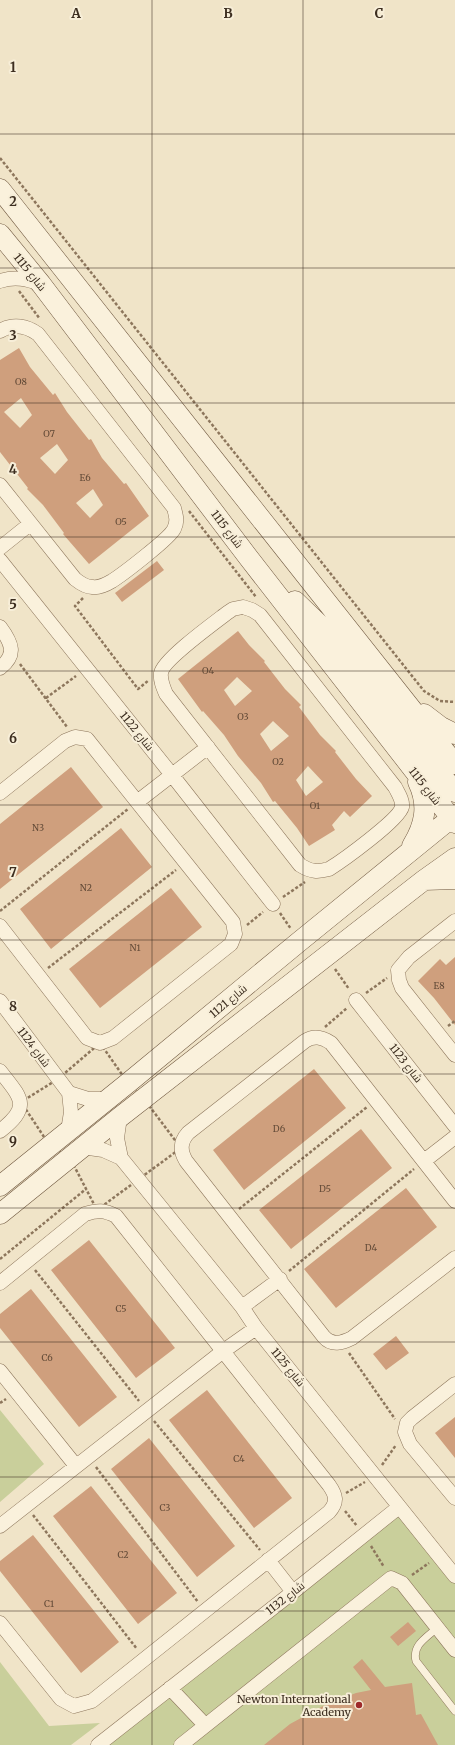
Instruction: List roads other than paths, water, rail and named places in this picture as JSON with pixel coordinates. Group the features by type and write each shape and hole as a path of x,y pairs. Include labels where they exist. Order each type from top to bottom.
{"street":[{"path":"0,189 455,764"},
{"name":"شارع 1115","path":"0,234 41,284 248,557 408,764 454,819"},
{"path":"4,280 20,278 41,284"},
{"path":"0,331 5,328 17,326 29,327 38,334 174,508 177,519 174,530 166,539 112,581 92,588 75,579 0,485"},
{"path":"0,548 30,524"},
{"path":"248,557 326,631 455,792"},
{"name":"شارع 1122","path":"0,560 273,904"},
{"path":"243,607 252,610 260,616 395,787 400,797 402,808 388,825 336,864 321,872 310,871 300,866 208,747 166,694 162,684 161,672 168,661 226,613 233,609 243,607"},
{"path":"0,627 7,636 12,652 7,663 0,668"},
{"path":"402,696 441,727 455,734"},
{"path":"0,793 65,741 75,737 87,739 233,922 235,934 231,944 113,1038 100,1042 87,1038 0,926"},
{"path":"137,802 208,747"},
{"path":"408,764 419,785 424,799 426,815 418,837 409,853"},
{"name":"شارع 1121","path":"0,1186 300,941 409,853 454,819"},
{"path":"0,1214 120,1117 424,880 455,858"},
{"path":"424,880 455,878"},
{"path":"455,921 409,957 398,970 398,980 402,988 455,1055"},
{"name":"شارع 1123","path":"356,1000 455,1126"},
{"name":"شارع 1124","path":"0,1001 69,1093"},
{"path":"455,1201 331,1043 323,1038 312,1038 305,1041 188,1133 182,1144 182,1155 327,1341 332,1343 341,1343 352,1338 455,1258"},
{"path":"0,1071 17,1093 21,1102 19,1111 14,1120 0,1131"},
{"path":"68,1131 71,1112 69,1093 88,1099 107,1100"},
{"name":"شارع 1125","path":"120,1117 117,1138 121,1158"},
{"path":"424,1161 455,1137"},
{"name":"شارع 1125","path":"82,1147 103,1150 121,1158 242,1307 256,1328 455,1576"},
{"path":"0,1282 85,1214 97,1210 107,1211 116,1216 222,1352 329,1485 336,1499 334,1506 329,1512 204,1610 92,1701 74,1706 61,1699 0,1623"},
{"path":"242,1307 280,1279"},
{"path":"0,1526 222,1352 256,1328"},
{"path":"0,1371 76,1466"},
{"path":"455,1384 412,1418 405,1427 404,1432 410,1444 455,1498"},
{"name":"شارع 1132","path":"98,1745 294,1592 399,1507"},
{"path":"268,1560 294,1592"},
{"path":"181,1745 205,1725 396,1580 455,1650"},
{"path":"170,1688 205,1725"}],"lane":[{"path":"437,1628 416,1646 414,1654 416,1662 455,1711"}],"place":[{"name":"Newton International Academy","path":"359,1705"}]}
